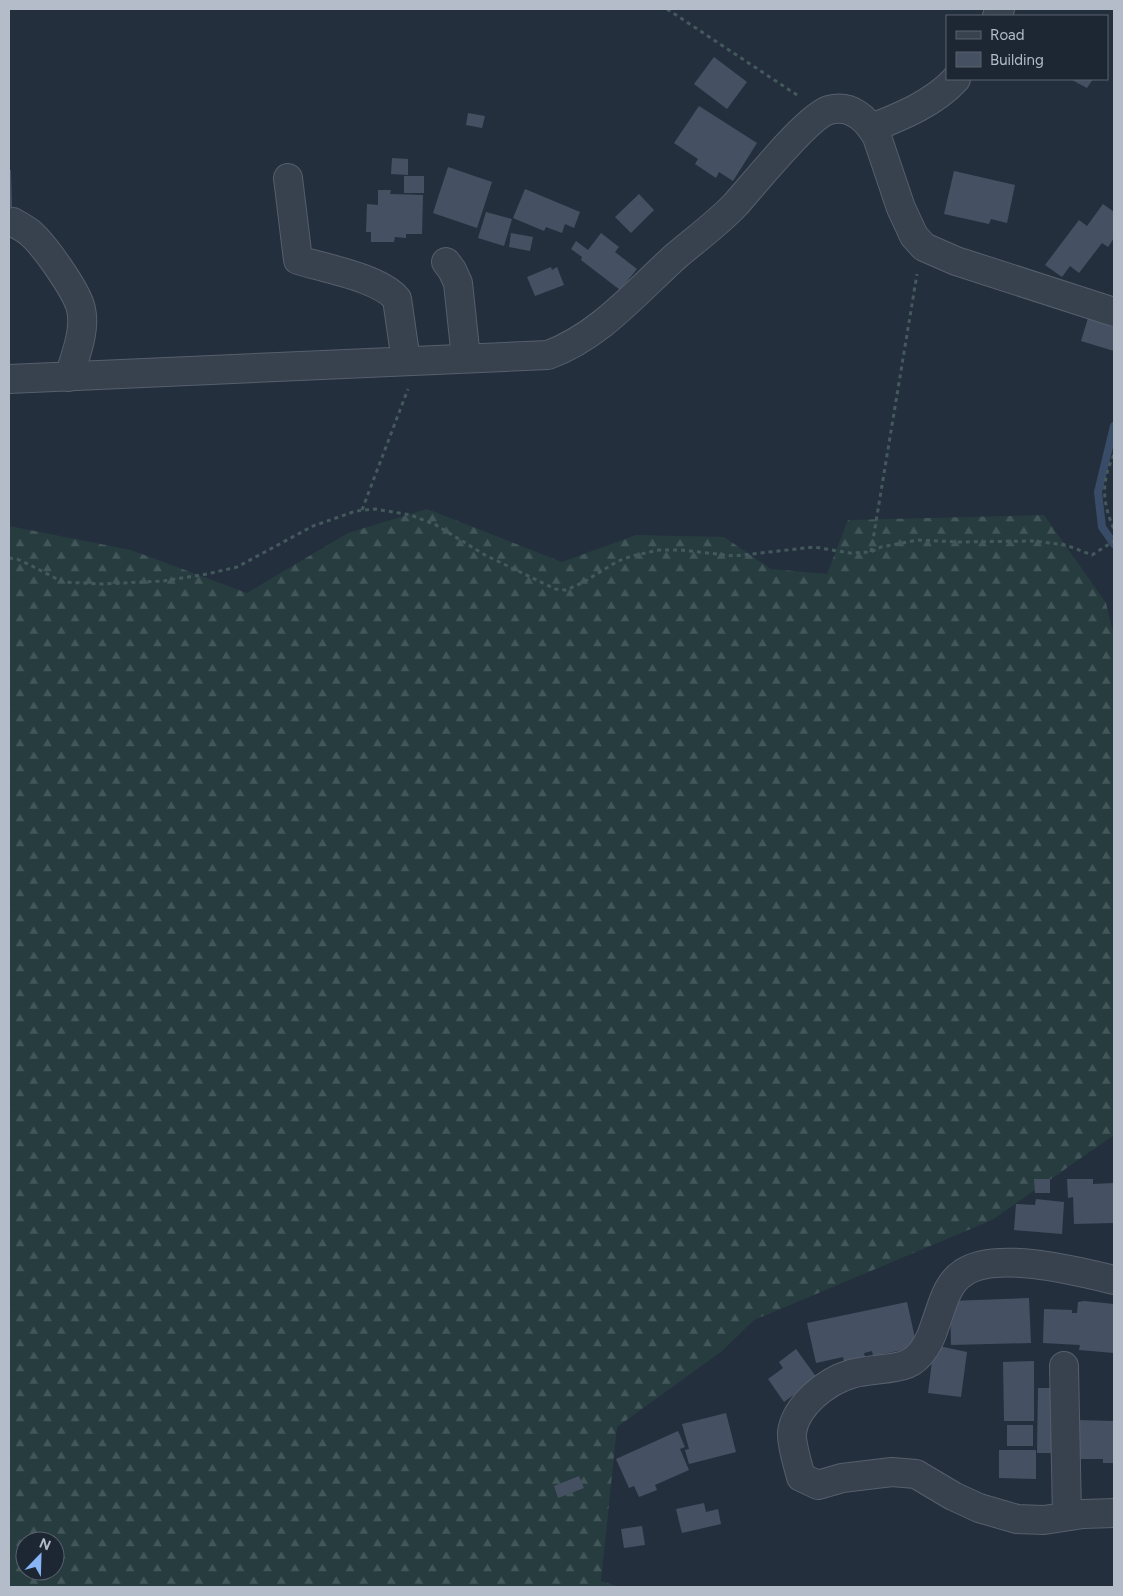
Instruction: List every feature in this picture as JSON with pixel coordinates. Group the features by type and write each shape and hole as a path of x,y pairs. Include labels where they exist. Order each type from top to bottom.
{"street":[{"path":"872,128 925,103 944,92 955,80"},
{"path":"9,379 548,355 564,349 606,322 734,206 803,129 824,112 840,109 852,111 864,118 878,137 901,208 914,236 924,248 956,261 1114,312"},
{"path":"288,178 298,260 351,275 380,286 392,293 397,299 412,360"},
{"path":"12,222 30,232 41,245 64,276 81,308 81,337 69,377"},
{"path":"446,262 458,283 466,358"},
{"path":"1114,1280 1085,1273 1018,1262 986,1264 963,1272 948,1288 932,1334 920,1355 908,1364 852,1373 837,1379 814,1396 798,1414 792,1433 801,1477 818,1485 873,1473 916,1474 953,1496 979,1508 1017,1519 1044,1520 1114,1512"},
{"path":"1064,1366 1067,1516"}],"path":[{"path":"667,9 824,112"},
{"path":"871,552 922,245"},
{"path":"362,510 412,360"},
{"path":"1114,455 1106,478 1104,496 1107,513 1114,529"},
{"path":"9,558 17,559 63,582 102,584 163,581 237,567 313,526 340,516 362,510 375,509 410,515 436,525 485,555 555,589 566,590 582,583 618,561 658,550 681,550 734,556 814,547 850,553 871,552 880,547 918,540 960,542 1033,541 1066,545 1092,555 1114,542"}],"green space":[{"path":"427,509 562,562 636,535 724,537 771,569 827,574 848,520 1044,515 1106,603 1114,636 1114,1135 992,1220 754,1320 722,1351 617,1427 601,1581 619,1587 9,1587 9,526 131,550 247,593 348,533"}],"building":[{"path":"714,57 747,82 727,109 694,84"},
{"path":"1072,80 1092,80 1087,88"},
{"path":"699,106 757,143 733,181 719,172 716,178 695,164 698,159 674,143"},
{"path":"468,113 485,116 482,128 466,125"},
{"path":"392,158 408,159 408,175 391,174"},
{"path":"448,167 492,182 477,228 433,213"},
{"path":"9,170 11,170 12,207 9,207"},
{"path":"954,171 1015,185 1007,223 991,219 989,224 944,214"},
{"path":"404,176 424,176 424,193 404,193"},
{"path":"525,189 580,212 574,228 565,224 562,233 546,227 544,231 513,218"},
{"path":"378,190 391,190 390,194 423,195 422,234 406,234 406,238 395,237 394,242 371,242 371,232 366,232 367,204 378,205"},
{"path":"639,194 654,210 631,233 615,217"},
{"path":"1103,204 1114,212 1114,238 1108,247 1102,243 1079,273 1070,266 1062,277 1045,265 1079,220 1087,226"},
{"path":"486,212 512,219 504,246 478,238"},
{"path":"511,233 533,237 530,251 509,247"},
{"path":"601,233 619,247 615,252 637,269 620,290 581,260 582,257 571,249 576,241 588,250"},
{"path":"551,267 552,270 557,267 564,285 535,296 527,277"},
{"path":"1088,318 1114,326 1114,351 1081,341"},
{"path":"1034,1179 1050,1179 1050,1193 1035,1193"},
{"path":"1067,1179 1093,1179 1093,1184 1114,1183 1114,1223 1074,1224 1073,1197 1068,1198"},
{"path":"1036,1199 1064,1202 1062,1234 1014,1230 1016,1204 1035,1205"},
{"path":"1029,1298 1031,1343 951,1345 950,1301"},
{"path":"907,1302 917,1347 873,1356 872,1351 864,1353 865,1357 844,1362 843,1357 816,1363 807,1323"},
{"path":"1078,1302 1114,1304 1114,1353 1079,1350 1080,1345 1043,1343 1044,1309 1072,1310 1072,1313 1077,1313"},
{"path":"934,1345 967,1352 961,1397 928,1393"},
{"path":"796,1349 817,1378 784,1402 768,1379 783,1368 779,1362"},
{"path":"1034,1361 1034,1421 1004,1421 1003,1362"},
{"path":"1038,1388 1057,1388 1057,1453 1037,1453"},
{"path":"726,1413 736,1452 689,1464 685,1450 689,1449 682,1424"},
{"path":"1076,1420 1114,1421 1114,1463 1103,1463 1103,1459 1075,1459"},
{"path":"1007,1425 1033,1425 1033,1446 1007,1446"},
{"path":"678,1431 685,1447 680,1449 689,1470 655,1485 657,1490 639,1497 634,1486 629,1488 616,1459"},
{"path":"999,1450 1036,1450 1036,1479 999,1478"},
{"path":"579,1476 584,1488 558,1498 554,1486"},
{"path":"704,1503 706,1512 718,1509 721,1524 682,1533 676,1509"},
{"path":"642,1526 645,1545 624,1548 621,1529"}],"waterway":[{"path":"1114,426 1098,492 1102,527 1114,544"}]}
